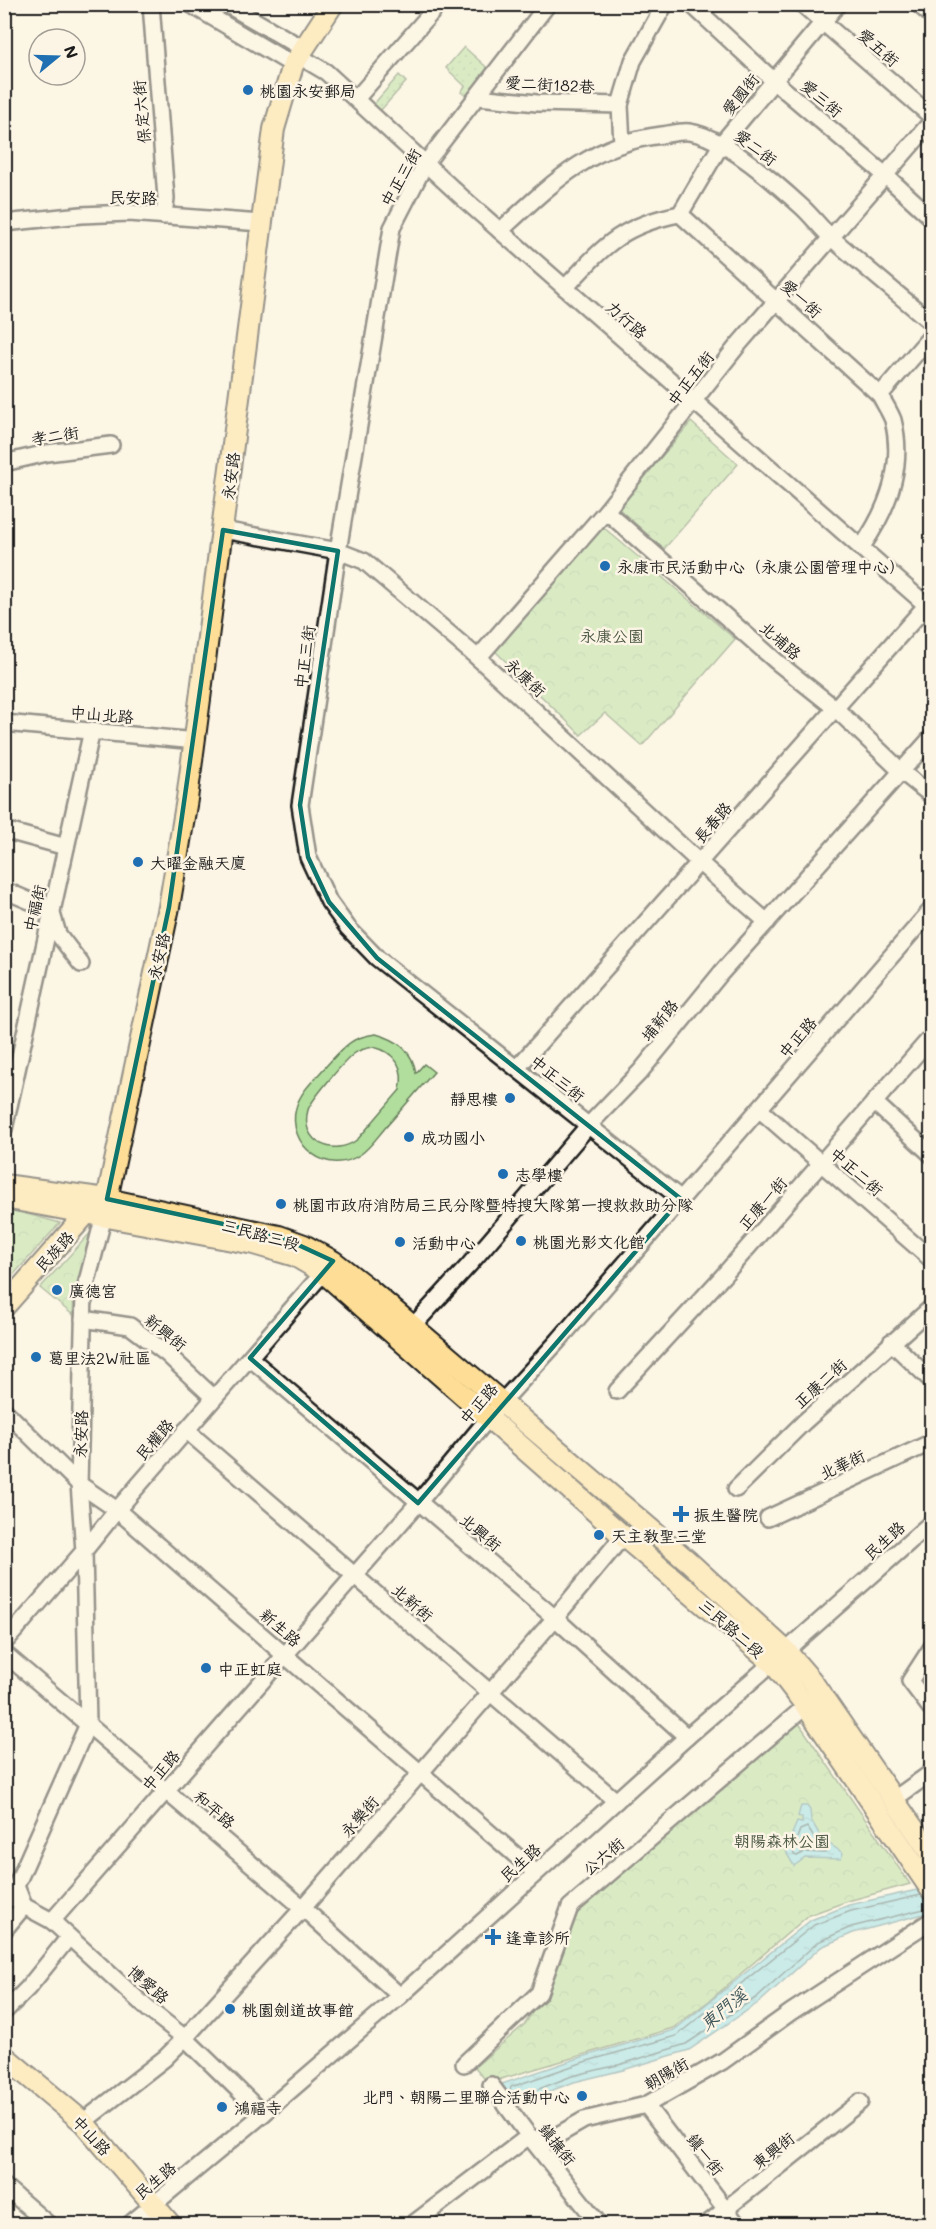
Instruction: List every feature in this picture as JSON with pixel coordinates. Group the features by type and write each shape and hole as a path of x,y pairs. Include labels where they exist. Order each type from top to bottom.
{"main road":[{"name":"永安路","path":"99,1210 169,907 196,741 274,129 299,57 333,4"},
{"name":"三民路三段","path":"4,1185 99,1210"},
{"name":"三民路三段","path":"4,1198 279,1236 304,1245 495,1410"},
{"name":"民族路","path":"4,1306 99,1210"},
{"name":"三民路三段","path":"328,1267 413,1326 495,1410"},
{"name":"三民路二段","path":"495,1410 652,1530 779,1657 806,1706 929,1887"},
{"name":"三民路二段","path":"495,1410 623,1536 811,1680 932,1855"},
{"name":"中山路","path":"4,2056 83,2122 170,2224"}],"street":[{"name":"保定六街","path":"151,4 166,198 164,216"},
{"name":"力行路","path":"190,4 326,72 500,231 861,548 930,605"},
{"name":"力行路","path":"226,4 299,57"},
{"path":"356,99 439,4"},
{"name":"中正三街","path":"548,4 425,164 392,228 338,551 300,805 308,857 329,902 348,928 386,965 681,1199"},
{"path":"622,144 621,105 633,61 665,4"},
{"name":"愛三街","path":"691,4 774,81 932,218"},
{"name":"愛五街","path":"802,4 932,117"},
{"name":"愛國街","path":"680,214 722,143 838,4"},
{"path":"918,4 932,16"},
{"name":"愛二街182巷","path":"478,97 537,103 621,105"},
{"name":"中正五街","path":"478,658 606,511 777,300 932,121"},
{"name":"愛二街","path":"500,231 544,191 586,159 622,144 652,136 689,132 722,143 802,208 832,238 932,323"},
{"name":"民安路","path":"4,224 81,215 129,213 261,223"},
{"path":"565,288 611,241 648,221 680,214"},
{"name":"愛一街","path":"680,214 880,395 892,419 897,448 895,475 878,524 861,548"},
{"path":"880,395 932,335"},
{"name":"孝二街","path":"4,463 47,453 111,445"},
{"name":"北埔路","path":"606,511 777,662 836,709 902,772 932,796"},
{"name":"永康街","path":"223,530 338,551 364,561 478,658 767,922"},
{"name":"長春路","path":"517,1068 930,605"},
{"name":"中山北路","path":"4,723 196,741"},
{"name":"中福街","path":"4,1129 92,730"},
{"name":"埔新路","path":"413,1326 469,1265 588,1126 640,1072 721,973 932,737"},
{"path":"4,830 66,847"},
{"path":"4,890 51,910 58,934 81,964"},
{"name":"中正路","path":"52,1921 418,1503 495,1410 558,1341 932,909"},
{"name":"正康一街","path":"617,1391 723,1276 932,1036"},
{"path":"874,1102 932,1155"},
{"name":"中正二街","path":"759,1109 932,1260"},
{"name":"永安路","path":"24,1906 16,1886 88,1724 84,1551 79,1484 84,1293 99,1210"},
{"name":"民權路","path":"4,1642 328,1267"},
{"name":"正康二街","path":"736,1489 804,1422 932,1306"},
{"name":"新興街","path":"83,1319 130,1326 167,1354 214,1398"},
{"path":"891,1342 932,1381"},
{"name":"北興街","path":"250,1358 555,1618 687,1737"},
{"name":"新生路","path":"4,1410 79,1484 117,1510 535,1872"},
{"name":"北新街","path":"186,1430 616,1801"},
{"name":"北華街","path":"768,1518 932,1442"},
{"name":"民生路","path":"130,2224 400,1996 535,1872 932,1522"},
{"path":"623,1536 652,1530"},
{"name":"永樂街","path":"83,2122 165,2058 185,2038 421,1773 623,1536"},
{"path":"932,1647 910,1681 932,1710"},
{"name":"和平路","path":"4,1653 303,1908 400,1996"},
{"name":"公六街","path":"464,2064 539,1993 570,1907 806,1706"},
{"path":"893,1800 932,1772"},
{"name":"博愛路","path":"4,1890 24,1906 52,1921 148,2009 185,2038 263,2114"},
{"path":"4,1930 24,1906"},
{"name":"朝陽街","path":"529,2136 544,2143 584,2120 646,2105 723,2061 800,2006 932,1920"},
{"path":"4,2012 28,1988 69,1937"},
{"name":"鎮撫街","path":"491,2085 599,2224"},
{"name":"東興街","path":"707,2224 860,2102"},
{"name":"鎮一街","path":"646,2105 737,2224"},
{"path":"413,2224 529,2136"},
{"path":"4,2187 48,2224"}],"highlighted area":[{"path":"223,530 338,551 300,805 308,857 329,902 377,958 681,1199 418,1503 250,1358 333,1261 279,1236 107,1199 169,907"}],"green space":[{"path":"464,47 493,73 475,95 466,96 461,92 465,86 446,68"},
{"path":"399,75 406,82 380,111 373,105"},
{"path":"691,422 738,464 664,549 618,508"},
{"name":"永康公園","path":"603,527 735,639 642,746 605,713 581,735 494,650"},
{"path":"376,1034 403,1047 411,1058 416,1073 424,1064 434,1072 365,1151 348,1160 336,1162 323,1160 303,1145 297,1134 295,1122 298,1102 309,1084 344,1047 360,1037","holes":["373,1047 393,1057 400,1068 400,1090 358,1139 349,1145 339,1147 321,1144 309,1131 307,1121 308,1110 315,1098 355,1053"]},
{"path":"4,1208 60,1223 5,1284"},
{"path":"92,1231 74,1297 73,1315 40,1288"},
{"name":"朝陽森林公園","path":"798,1722 910,1884 848,1901 809,1915 709,2001 673,2028 501,2079 492,2088 475,2067 525,2024 556,1973 565,1934 576,1915"}],"water":[{"path":"801,1806 807,1806 810,1810 811,1820 822,1839 843,1853 841,1859 805,1858 794,1866 786,1848 797,1822 802,1823 802,1818 798,1816"},
{"name":"東門溪","path":"931,1887 931,1912 853,1933 821,1947 761,2001 689,2050 574,2082 511,2106 499,2085 582,2057 674,2030 811,1920 849,1905"}],"place":[{"name":"桃園永安郵局","path":"248,90"},
{"name":"永康市民活動中心（永康公園管理中心）","path":"605,566"},
{"name":"大曜金融天廈","path":"138,862"},
{"name":"靜思樓","path":"510,1098"},
{"name":"成功國小","path":"409,1137"},
{"name":"志學樓","path":"503,1174"},
{"name":"桃園市政府消防局三民分隊暨特搜大隊第一搜救救助分隊","path":"281,1204"},
{"name":"桃園光影文化館","path":"521,1241"},
{"name":"活動中心","path":"400,1242"},
{"name":"廣德宮","path":"57,1290"},
{"name":"葛里法2W社區","path":"36,1357"},
{"name":"振生醫院","path":"681,1514"},
{"name":"天主教聖三堂","path":"599,1535"},
{"name":"中正虹庭","path":"206,1668"},
{"name":"逢章診所","path":"493,1937"},
{"name":"桃園劍道故事館","path":"230,2009"},
{"name":"北門、朝陽二里聯合活動中心","path":"582,2096"},
{"name":"鴻福寺","path":"222,2107"}]}
